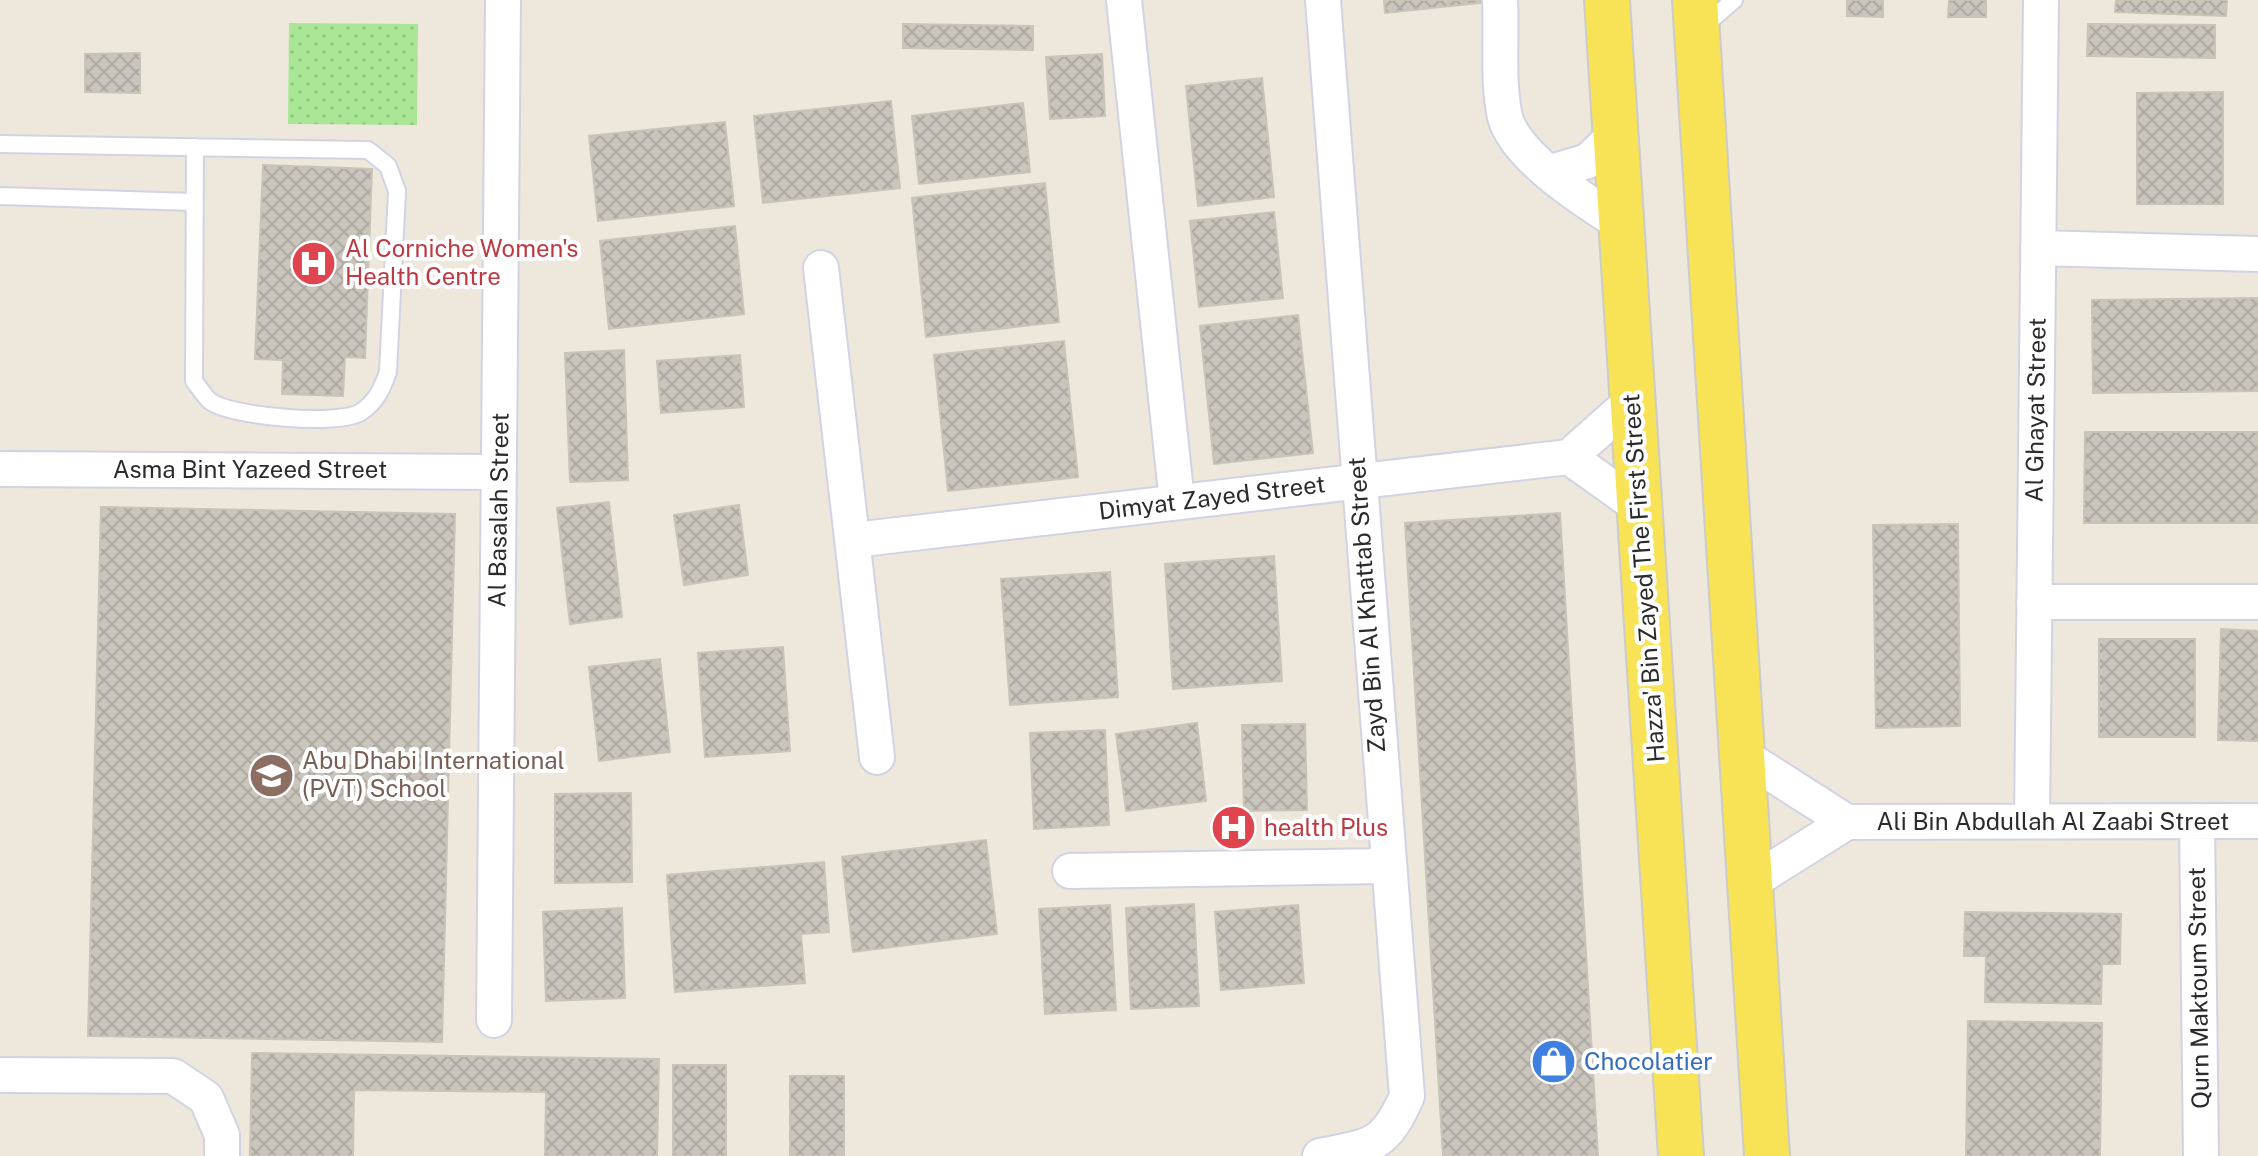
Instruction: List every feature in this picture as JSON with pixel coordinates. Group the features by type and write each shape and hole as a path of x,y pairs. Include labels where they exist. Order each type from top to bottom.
{"main road":[{"name":"Hazza' Bin Zayed The First Street","path":"1607,0 1681,1156"},
{"path":"1695,17 1767,1156"}],"street":[{"name":"Al Basalah Street","path":"494,1020 503,0"},
{"path":"1124,0 1177,502"},
{"name":"Zayd Bin Al Khattab Street","path":"1320,1156 1370,1147 1395,1124 1407,1096 1386,866 1323,0"},
{"path":"1500,0 1504,115 1519,143 1551,172 1621,224"},
{"name":"Al Ghayat Street","path":"2032,821 2041,0"},
{"path":"1551,172 1588,161 1616,134"},
{"path":"2038,248 2258,254"},
{"path":"821,268 877,757"},
{"path":"1632,401 1569,457 1639,507"},
{"name":"Dimyat Zayed Street","path":"854,540 1569,457"},
{"name":"Asma Bint Yazeed Street","path":"0,469 499,472"},
{"path":"2034,602 2258,602"},
{"name":"Ali Bin Abdullah Al Zaabi Street","path":"1742,755 1847,822"},
{"name":"Qurn Maktoum Street","path":"2197,821 2201,1156"},
{"name":"Ali Bin Abdullah Al Zaabi Street","path":"1750,883 1847,822 2258,821"},
{"path":"1070,871 1386,866"},
{"path":"0,1075 173,1076 206,1098 222,1135 222,1156"}],"lane":[{"path":"1695,17 1734,0"},
{"path":"0,144 195,147 368,150 388,166 397,191 388,372 378,396 358,414 301,419 238,413 210,401 194,381 195,147"},
{"path":"0,196 193,202"}],"green space":[{"path":"289,23 418,24 417,125 288,124"}],"building":[{"path":"1384,0 1488,0 1488,2 1385,13"},
{"path":"1847,0 1883,0 1883,17 1847,16"},
{"path":"1949,0 1986,0 1986,17 1948,17"},
{"path":"2116,0 2227,0 2226,16 2115,12"},
{"path":"903,24 1033,26 1033,50 903,48"},
{"path":"2088,24 2215,25 2215,58 2087,56"},
{"path":"140,53 140,93 85,92 85,54"},
{"path":"1102,54 1105,116 1050,119 1046,57"},
{"path":"1262,78 1274,197 1198,206 1186,86"},
{"path":"2223,92 2223,204 2137,204 2137,93"},
{"path":"891,101 900,188 763,203 754,116"},
{"path":"1023,103 1030,172 919,184 912,116"},
{"path":"725,122 734,206 598,221 589,136"},
{"name":"Al Corniche Women's Health Centre","path":"263,165 372,169 365,358 345,357 343,396 282,394 283,360 255,359"},
{"path":"1045,183 1059,322 926,337 912,198"},
{"path":"1274,212 1283,298 1199,307 1190,221"},
{"path":"735,226 744,314 609,329 600,241"},
{"path":"2258,298 2258,391 2093,393 2092,300"},
{"path":"1298,315 1313,453 1214,464 1200,326"},
{"path":"1064,341 1078,477 948,491 934,355"},
{"path":"624,350 628,480 570,482 565,353"},
{"path":"740,355 744,407 661,413 657,361"},
{"path":"2085,432 2258,432 2258,523 2084,523"},
{"path":"609,502 622,617 570,624 557,508"},
{"path":"739,505 748,575 684,585 674,515"},
{"name":"Abu Dhabi International (PVT) School","path":"101,507 455,514 442,1042 88,1036"},
{"path":"1560,513 1598,1156 1443,1156 1405,523"},
{"path":"1958,524 1960,726 1876,728 1873,525"},
{"path":"1274,556 1282,681 1173,689 1165,564"},
{"path":"1110,572 1118,697 1010,705 1001,579"},
{"path":"2221,629 2258,631 2258,741 2218,740"},
{"path":"2099,639 2195,639 2195,737 2099,737"},
{"path":"783,647 790,751 705,757 698,653"},
{"path":"660,659 670,752 599,761 589,667"},
{"path":"1197,723 1206,801 1126,811 1116,734"},
{"path":"1305,724 1307,810 1244,811 1242,725"},
{"path":"1105,730 1109,825 1034,829 1030,733"},
{"path":"631,793 632,882 555,883 555,794"},
{"path":"986,840 997,934 853,952 842,857"},
{"path":"824,862 829,932 801,934 805,983 675,992 667,875"},
{"path":"1194,904 1199,1006 1131,1009 1126,908"},
{"path":"1110,905 1116,1010 1045,1014 1039,909"},
{"path":"1298,905 1304,983 1221,990 1215,912"},
{"path":"622,908 625,998 546,1001 543,912"},
{"path":"1965,912 2121,914 2120,964 2102,964 2101,1004 1985,1002 1986,956 1964,956"},
{"path":"1968,1021 2102,1023 2100,1156 1966,1156"},
{"path":"252,1053 659,1059 657,1156 545,1156 546,1092 354,1090 353,1156 250,1156"},
{"path":"673,1065 726,1065 726,1156 673,1156"},
{"path":"790,1076 844,1076 844,1156 790,1156"}],"place":[{"name":"Al Corniche Women's Health Centre","path":"314,263"},
{"name":"Abu Dhabi International (PVT) School","path":"271,775"},
{"name":"health Plus","path":"1233,828"},
{"name":"Chocolatier","path":"1553,1062"}]}
